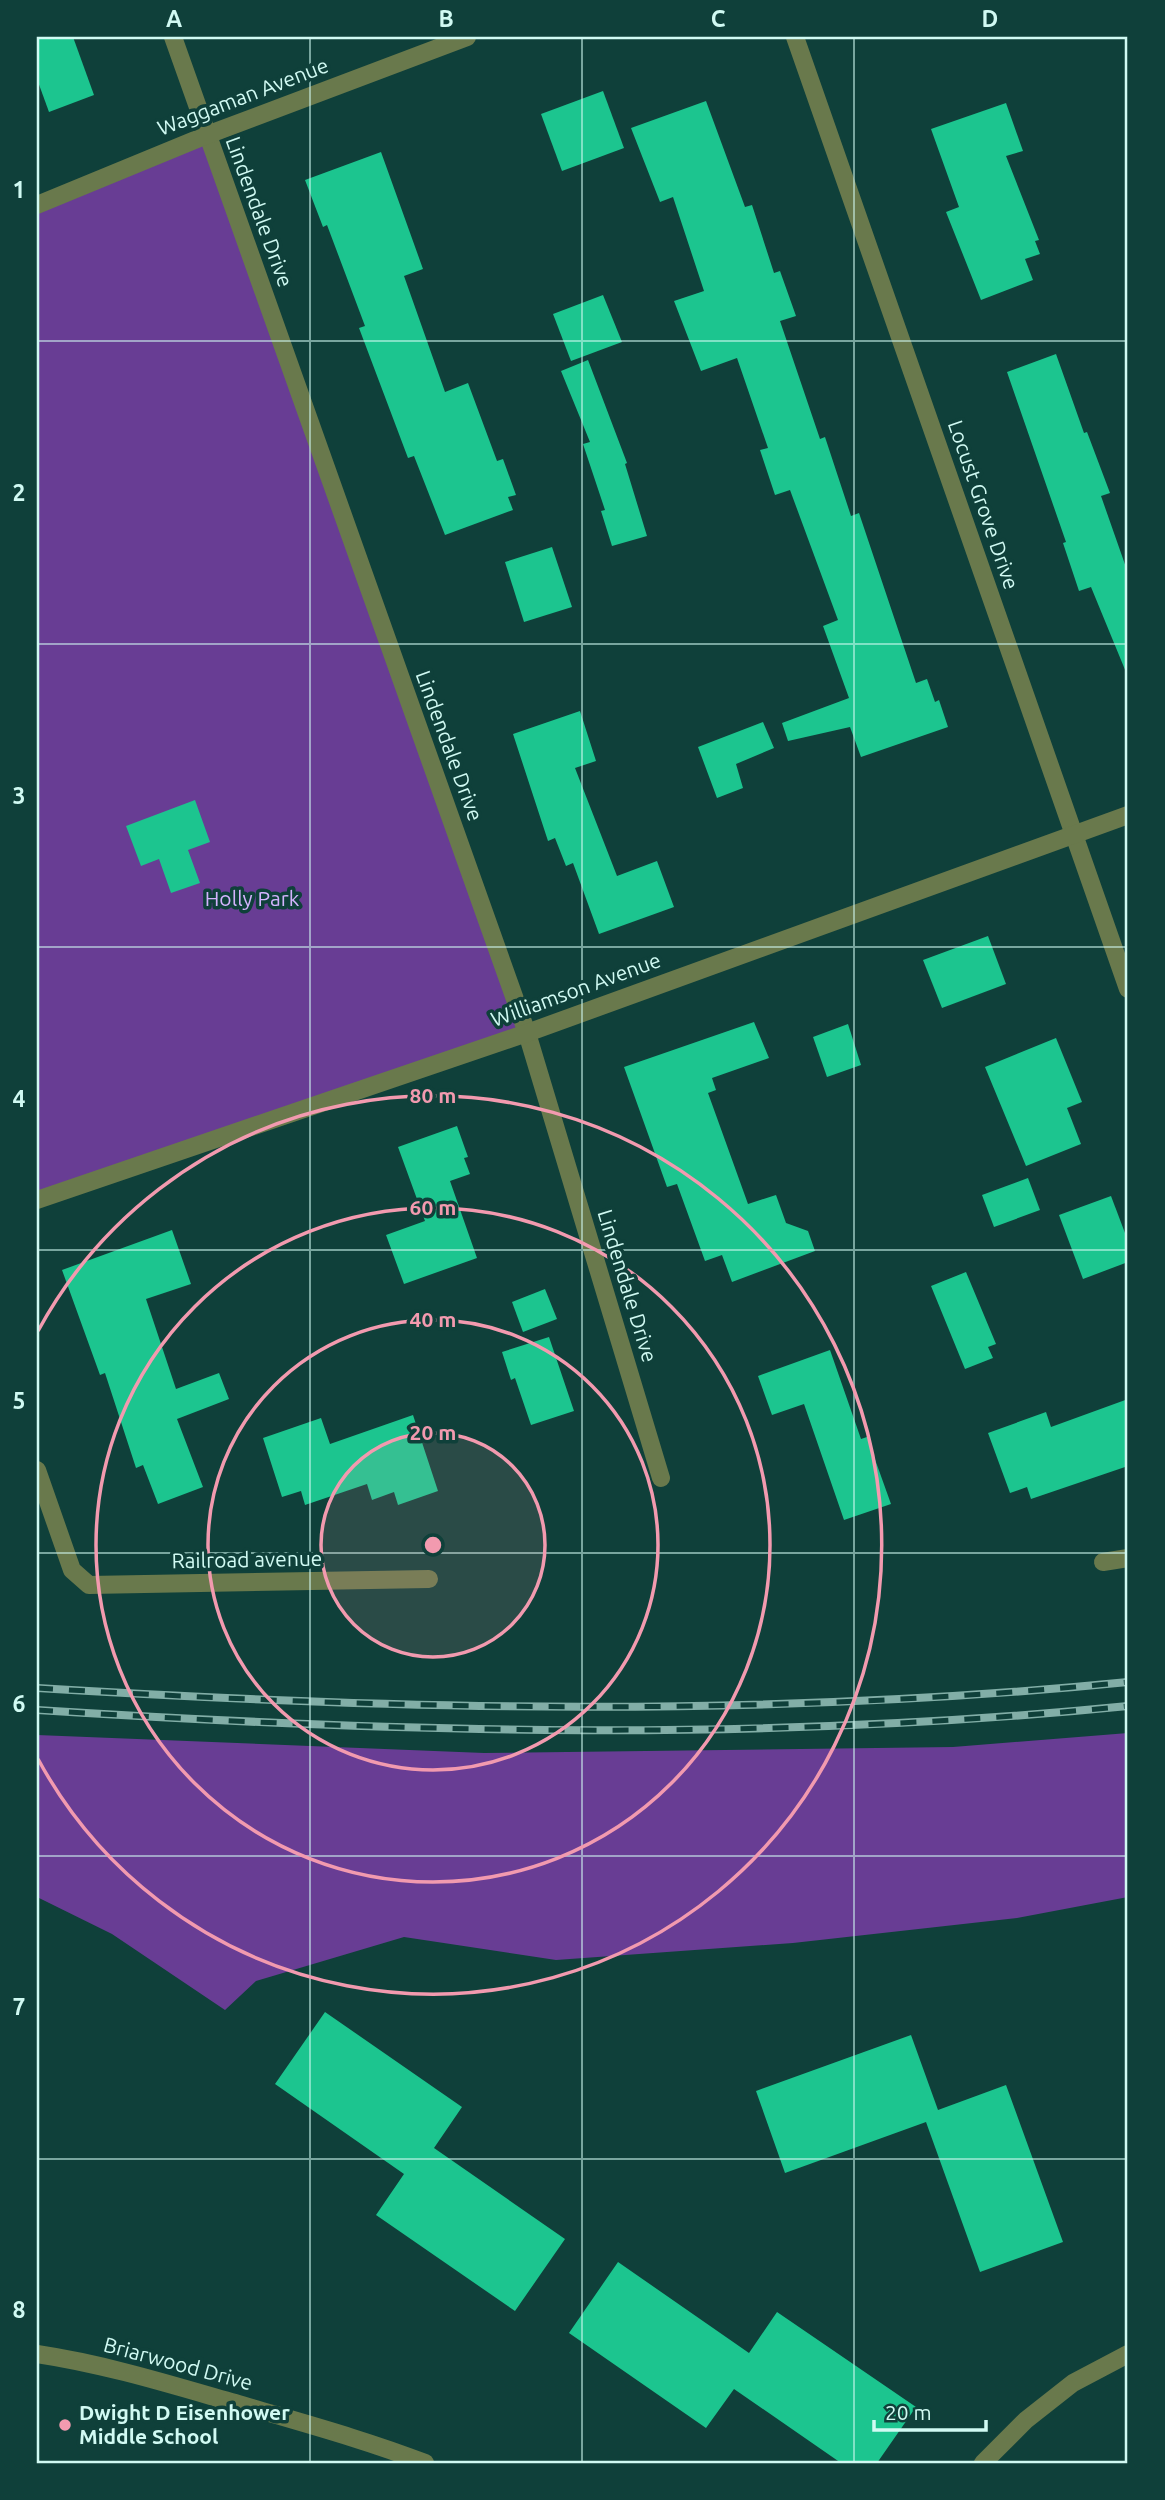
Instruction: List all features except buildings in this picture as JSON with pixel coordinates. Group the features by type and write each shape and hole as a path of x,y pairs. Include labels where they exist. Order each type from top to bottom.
{"street":[{"name":"Lindendale Drive","path":"173,37 527,1033 660,1478"},
{"name":"Waggaman Avenue","path":"37,205 207,135 467,37"},
{"name":"Locust Grove Drive","path":"795,37 1128,989"},
{"name":"Williamson Avenue","path":"37,1200 527,1033 1128,815"},
{"name":"Railroad avenue","path":"37,1470 72,1570 89,1585 429,1579"},
{"path":"1102,1562 1128,1558"},
{"name":"Briarwood Drive","path":"37,2354 83,2361 154,2380 371,2442 425,2463"},
{"path":"983,2463 1026,2420 1073,2383 1128,2354"}],"green space":[{"name":"Holly Park","path":"207,135 527,1033 37,1200 37,201"},
{"path":"1128,1733 1128,1897 1017,1918 793,1943 556,1960 404,1937 256,1981 225,2010 112,1934 37,1897 37,1735 484,1753 953,1747"}],"railway":[{"path":"37,1688 310,1701 583,1707 856,1701 1128,1682"},
{"path":"37,1710 309,1724 582,1730 856,1725 1128,1706"}],"place":[{"name":"Dwight D Eisenhower Middle School","path":"65,2425"}]}
